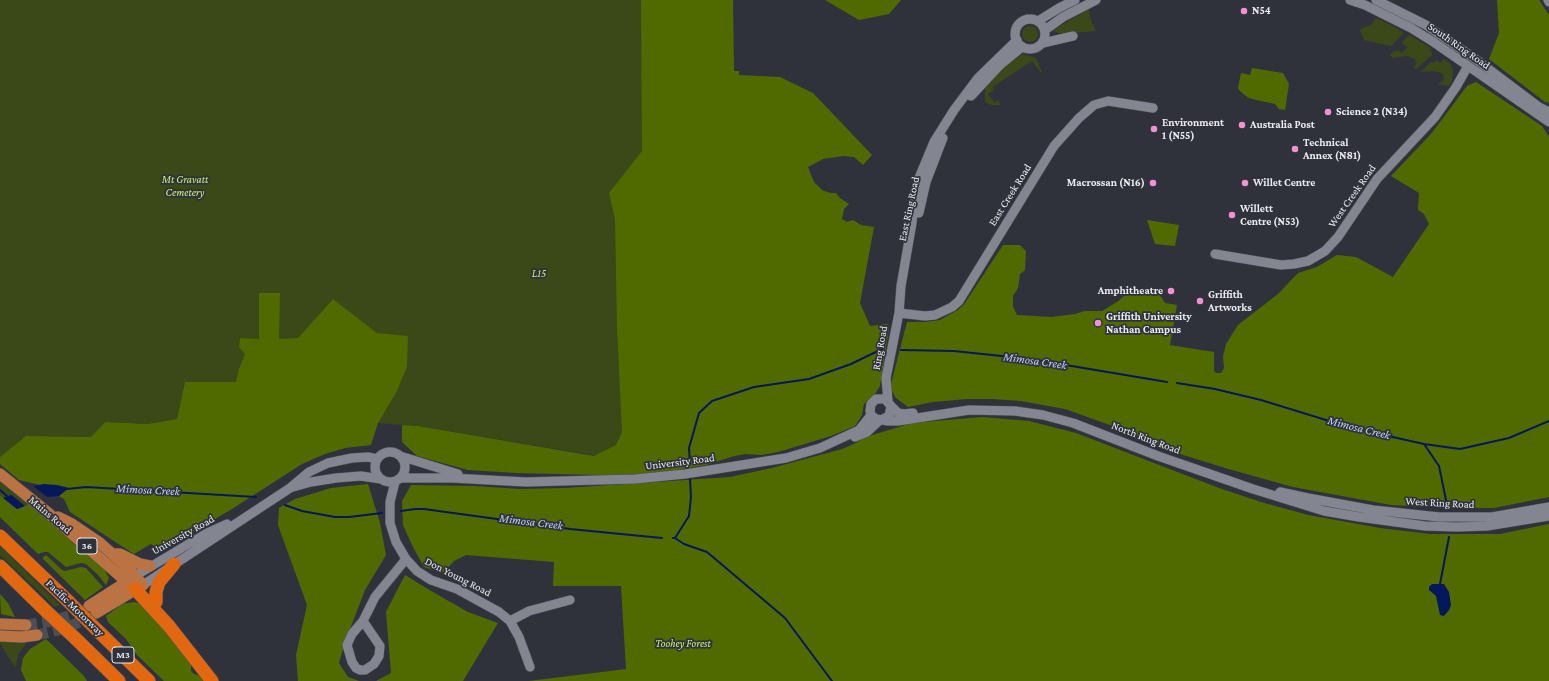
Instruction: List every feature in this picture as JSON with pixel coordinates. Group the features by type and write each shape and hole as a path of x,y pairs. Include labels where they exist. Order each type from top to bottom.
{"highway":[{"name":"Pacific Motorway","path":"0,536 149,681"},
{"path":"156,602 156,592 159,582 174,564"},
{"name":"Pacific Motorway","path":"0,566 119,681"},
{"path":"135,583 156,602 162,610 169,626"},
{"path":"135,583 212,681"}],"main road":[{"name":"Mains Road","path":"0,474 135,583"},
{"path":"47,512 72,524 112,554 135,583 93,609"},
{"path":"112,554 120,554 140,564 150,566"},
{"path":"0,625 26,625"},
{"path":"0,625 22,637"},
{"path":"0,636 22,637 36,635"}],"street":[{"path":"1038,21 1075,0"},
{"path":"1045,32 1064,17 1096,0"},
{"name":"South Ring Road","path":"1350,0 1365,5 1411,28 1549,122"},
{"name":"South Ring Road","path":"1376,0 1436,32 1539,107 1549,112"},
{"path":"1043,43 1045,32 1044,26 1038,21 1029,19 1020,23 1016,29 1019,44 1030,49 1035,49 1043,43 1073,36 1061,36 1045,32"},
{"name":"East Ring Road","path":"899,300 912,223 915,191 923,167 934,142 954,110 978,78 1019,44"},
{"name":"East Ring Road","path":"899,313 922,193 942,140 959,112 978,88 1019,44"},
{"name":"West Creek Road","path":"1215,254 1281,265 1308,261 1325,251 1338,237 1377,179 1435,117 1456,87 1468,66"},
{"name":"East Creek Road","path":"899,313 925,316 935,315 952,307 959,301 1054,146 1094,105 1108,102 1153,108"},
{"name":"Ring Road","path":"889,404 886,378 899,313 899,300"},
{"path":"881,420 876,419 870,411 871,404 876,399 886,378"},
{"path":"822,447 828,447 859,436 889,416 889,404 882,398 876,399"},
{"name":"North Ring Road","path":"889,404 898,412 904,414 950,407 980,405 1045,412 1081,422 1224,475 1270,489 1396,518"},
{"name":"North Ring Road","path":"881,420 898,421 968,410 1015,411 1043,415 1073,423 1223,479 1324,511 1396,518"},
{"name":"University Road","path":"398,480 477,479 526,482 649,479 722,469 786,458 822,447 859,430 871,414"},
{"path":"389,452 400,456 405,464 405,469 398,480 383,481 376,472 375,468 377,459 389,452"},
{"name":"University Road","path":"400,456 477,479"},
{"name":"University Road","path":"135,583 174,564 214,539 244,517 290,488 309,472 328,463 352,458 368,457 377,459"},
{"name":"University Road","path":"290,488 311,482 361,476 383,481"},
{"name":"Don Young Road","path":"390,502 398,480"},
{"name":"Don Young Road","path":"383,481 390,502 390,523 392,530 396,542 406,559 417,571 431,580 457,590 488,606 499,612 510,621 519,637 530,667"},
{"name":"West Ring Road","path":"1396,518 1492,517 1549,507"},
{"name":"West Ring Road","path":"1396,518 1425,526 1464,527 1493,525 1549,516"},
{"name":"University Road","path":"135,583 150,566 208,533 244,517"},
{"path":"363,621 380,646 379,656 374,664 366,670 360,670 356,668 352,662 347,645 352,634 363,621 375,597 406,559"},
{"path":"510,621 529,611 570,600"}],"green space":[{"name":"Mt Gravatt Cemetery","path":"0,0 647,0 634,462 418,426 378,423 396,393 377,333 333,299 298,338 236,382 185,382 177,419 148,424 105,422 91,437 26,436 0,457"},
{"path":"641,0 733,0 734,71 739,71 739,75 780,77 813,93 872,155 863,165 854,157 843,156 823,159 808,167 814,182 822,190 830,193 836,193 840,198 849,204 844,209 842,219 847,222 853,220 861,225 874,227 860,303 870,326 888,324 889,328 880,386 875,394 864,404 862,415 855,426 831,436 778,452 761,455 746,454 734,456 706,465 640,476 516,473 468,470 417,456 402,442 402,425 418,426 594,456 616,445 622,432 617,328 615,219 609,193 642,151"},
{"path":"825,0 901,0 889,14 859,20"},
{"path":"1497,0 1539,0 1549,15 1549,103 1545,102 1489,59 1499,33"},
{"path":"1089,9 1091,21 1096,31 1062,34 1053,31 1063,24"},
{"path":"1376,18 1404,33 1391,46 1364,40 1360,30 1371,25"},
{"path":"1030,26 1036,28 1038,34 1036,40 1030,42 1024,40 1022,34 1024,28"},
{"path":"1409,35 1431,48 1429,51 1432,52 1432,55 1416,69 1414,67 1416,64 1415,59 1408,56 1392,58 1390,54 1397,50 1402,53 1408,47 1402,44"},
{"path":"1023,54 1036,58 1042,72 1041,73 1032,61 992,87 994,90 988,94 995,103 998,100 1001,105 992,105 985,102 985,88 988,81 1008,64"},
{"path":"1444,59 1450,64 1453,70 1452,81 1449,86 1438,84 1444,80 1443,74 1435,71 1420,72 1431,62 1433,63 1437,60 1440,63"},
{"path":"1252,68 1283,73 1289,84 1285,110 1279,109 1275,104 1247,97 1240,91 1238,88 1241,73 1250,75"},
{"path":"1476,82 1542,126 1549,137 1549,497 1494,508 1391,505 1293,487 1225,468 1177,453 1124,430 1065,409 1021,401 993,399 967,399 933,402 908,407 896,398 890,388 907,322 940,320 958,310 965,303 1003,245 1020,245 1026,251 1025,270 1020,274 1018,288 1013,296 1013,307 1017,315 1051,317 1075,314 1085,311 1102,311 1117,302 1131,290 1159,294 1165,303 1177,305 1170,345 1214,352 1214,371 1216,373 1221,373 1224,368 1223,357 1226,344 1238,325 1278,294 1298,273 1317,267 1337,255 1356,257 1393,277 1429,224 1424,214 1418,210 1419,193 1391,176 1431,134 1467,86"},
{"path":"1147,220 1179,225 1175,246 1155,244"},
{"path":"259,293 280,293 279,339 298,338 333,299 377,333 408,336 407,367 396,393 378,423 371,445 345,448 325,454 302,464 232,509 160,551 151,544 134,554 70,512 64,499 40,485 19,480 0,464 0,457 26,436 91,437 105,422 148,424 177,419 185,382 236,382 245,354 239,347 240,338 259,339"},
{"name":"Toohey Forest","path":"982,417 1029,421 1076,433 1219,488 1261,502 1308,515 1380,528 1430,534 1500,534 1549,524 1549,681 529,681 626,669 621,586 553,586 554,562 466,555 454,561 443,573 424,567 403,525 402,501 411,485 474,486 520,489 565,488 730,477 772,468 842,449 866,437 912,423"},
{"path":"0,481 29,504 25,506 11,495 3,498 0,495"},
{"path":"368,484 380,523 386,555 365,590 345,642 339,663 348,677 359,681 298,681 296,655 307,605 278,525 279,508 295,499 331,488"},
{"path":"0,495 17,509 29,504 69,536 73,543 103,567 109,578 106,585 86,564 81,563 66,567 48,552 38,554 0,517"},
{"path":"0,546 60,605 54,607 0,555"},
{"path":"46,555 65,571 81,567 86,568 103,587 85,600 43,559"},
{"path":"405,575 468,612 498,623 463,681 376,681 391,673 386,612"},
{"path":"0,594 8,603 15,617 1,614"},
{"path":"134,602 142,604 191,658 191,671 207,681 164,681 137,655 126,639 108,622 106,616 122,604"},
{"path":"46,639 84,676 87,681 26,681 21,670 23,658 30,649"},
{"path":"0,640 27,642 19,653 15,668 0,643"}],"shaded area":[{"path":"44,484 69,488 59,496 47,497 33,486"},
{"path":"11,495 25,506 17,509 3,498"},
{"path":"1432,584 1444,584 1449,592 1451,605 1444,616 1440,615 1436,596 1429,590 1429,587"}],"waterway":[{"name":"Mimosa Creek","path":"690,464 689,448 699,413 712,401 754,387 809,379 851,364 882,349"},
{"name":"Mimosa Creek","path":"901,350 954,351 1030,359 1167,382"},
{"name":"Mimosa Creek","path":"1177,383 1215,389 1261,400 1352,428 1424,444 1460,449 1509,438 1549,421"},
{"name":"Mimosa Creek","path":"1424,444 1439,466 1447,505"},
{"name":"Mimosa Creek","path":"673,538 675,538 689,516 691,497 690,479"},
{"name":"Mimosa Creek","path":"67,489 86,487 256,497"},
{"path":"0,490 8,497"},
{"name":"Mimosa Creek","path":"285,505 302,511 335,517 382,513"},
{"name":"Mimosa Creek","path":"401,511 424,509 570,529 662,538"},
{"name":"Mimosa Creek","path":"1440,584 1449,537"},
{"path":"675,538 684,544 707,552 785,618 832,681"}],"tunnel":[{"path":"26,625 54,621 72,615 85,608"},
{"path":"37,635 67,628 93,615"}],"place":[{"name":"N54","path":"1244,11"},
{"name":"Science 2 (N34)","path":"1328,112"},
{"name":"Australia Post","path":"1242,125"},
{"name":"Environment 1 (N55)","path":"1154,129"},
{"name":"Technical Annex (N81)","path":"1295,149"},
{"name":"Macrossan (N16)","path":"1153,183"},
{"name":"Willet Centre","path":"1245,183"},
{"name":"Willett Centre (N53)","path":"1232,215"},
{"name":"Amphitheatre","path":"1171,291"},
{"name":"Griffith Artworks","path":"1200,301"},
{"name":"Griffith University Nathan Campus","path":"1098,323"}],"park label":[{"name":"L15","path":"539,274"}]}
